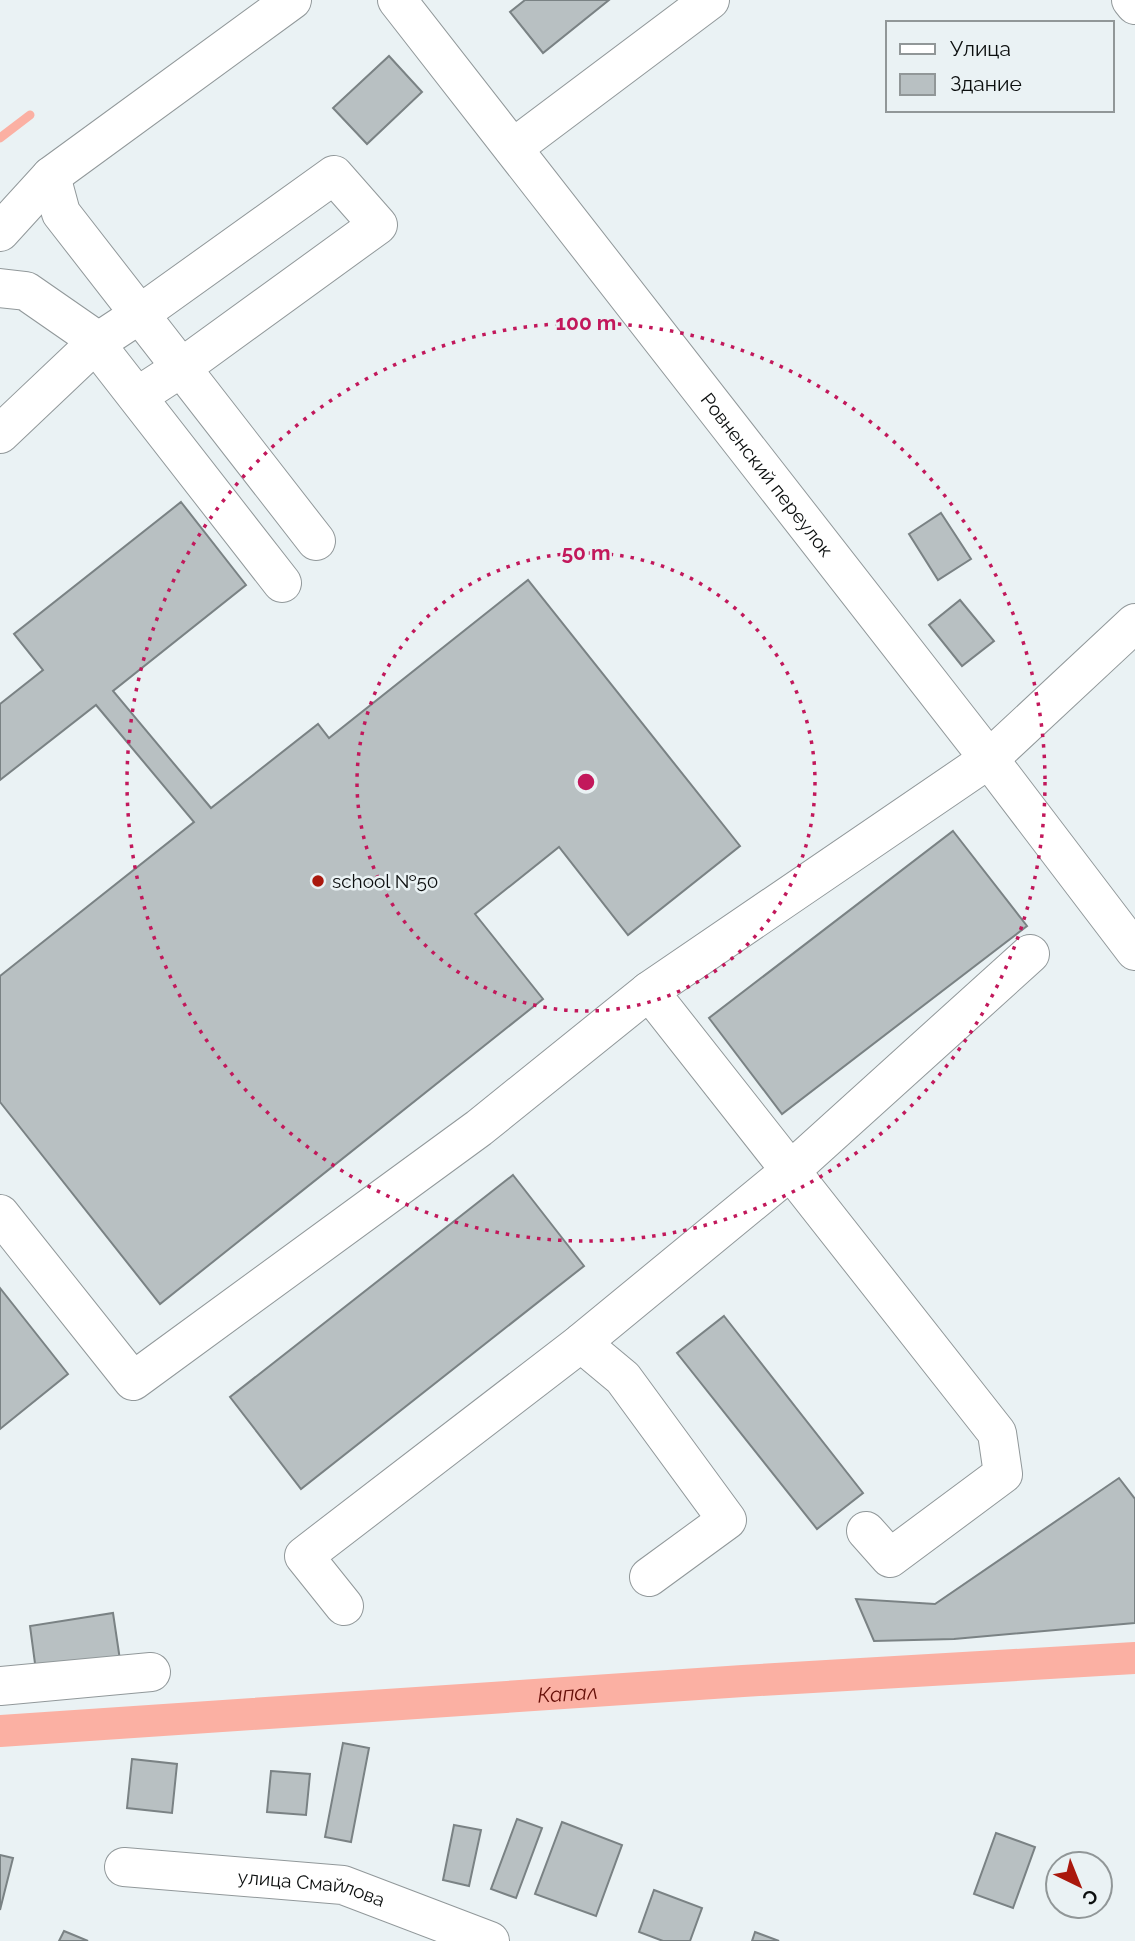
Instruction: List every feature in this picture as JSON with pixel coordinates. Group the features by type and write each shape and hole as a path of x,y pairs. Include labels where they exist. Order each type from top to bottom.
{"street":[{"path":"0,232 51,176 292,0"},
{"name":"Ровненский переулок","path":"397,0 989,759 1135,951"},
{"path":"513,148 710,0"},
{"path":"1131,0 1135,5"},
{"path":"0,434 96,343 334,175 378,225 181,368 138,396"},
{"path":"51,176 61,213 316,541"},
{"path":"0,288 26,291 88,334 282,583"},
{"path":"0,1214 133,1381 479,1128 649,990 989,759 1135,622"},
{"path":"344,1606 304,1556 581,1343 790,1171 1030,954"},
{"path":"649,990 997,1433 1003,1474 890,1558 866,1531"},
{"path":"581,1343 623,1378 727,1520 649,1577"},
{"path":"0,1686 151,1672"},
{"name":"улица Смайлова","path":"124,1867 343,1885 489,1941"}],"building":[{"path":"525,0 609,0 543,53 510,12"},
{"path":"389,56 422,92 367,144 333,108"},
{"name":"school №50","path":"181,502 246,585 113,691 211,808 318,724 329,738 528,580 740,846 628,935 559,847 475,914 543,999 160,1304 0,1102 0,976 194,822 96,705 0,780 0,704 43,670 14,634"},
{"path":"941,513 971,559 938,580 909,534"},
{"path":"960,600 994,641 962,666 929,625"},
{"path":"953,831 1027,926 782,1114 709,1018"},
{"path":"513,1175 584,1266 301,1489 230,1397"},
{"path":"0,1288 68,1374 0,1429"},
{"path":"724,1316 863,1493 817,1529 677,1353"},
{"path":"1119,1478 1135,1499 1135,1623 954,1639 874,1641 856,1599 935,1604"},
{"path":"113,1613 120,1660 36,1671 30,1626"},
{"path":"343,1743 369,1748 351,1842 325,1837"},
{"path":"132,1759 177,1764 172,1813 127,1808"},
{"path":"271,1771 310,1774 306,1815 267,1812"},
{"path":"517,1819 542,1828 516,1898 491,1889"},
{"path":"562,1822 622,1845 596,1916 535,1894"},
{"path":"454,1825 481,1830 469,1886 443,1880"},
{"path":"996,1833 1035,1847 1013,1908 974,1894"},
{"path":"0,1855 13,1858 0,1910"},
{"path":"654,1890 702,1908 690,1941 663,1941 639,1932"},
{"path":"64,1931 88,1941 59,1941"},
{"path":"755,1932 779,1941 752,1941"}],"waterway":[{"path":"0,138 30,115"},
{"name":"Капал","path":"0,1731 743,1681 1135,1658"}],"place":[{"name":"school №50","path":"318,881"}]}
